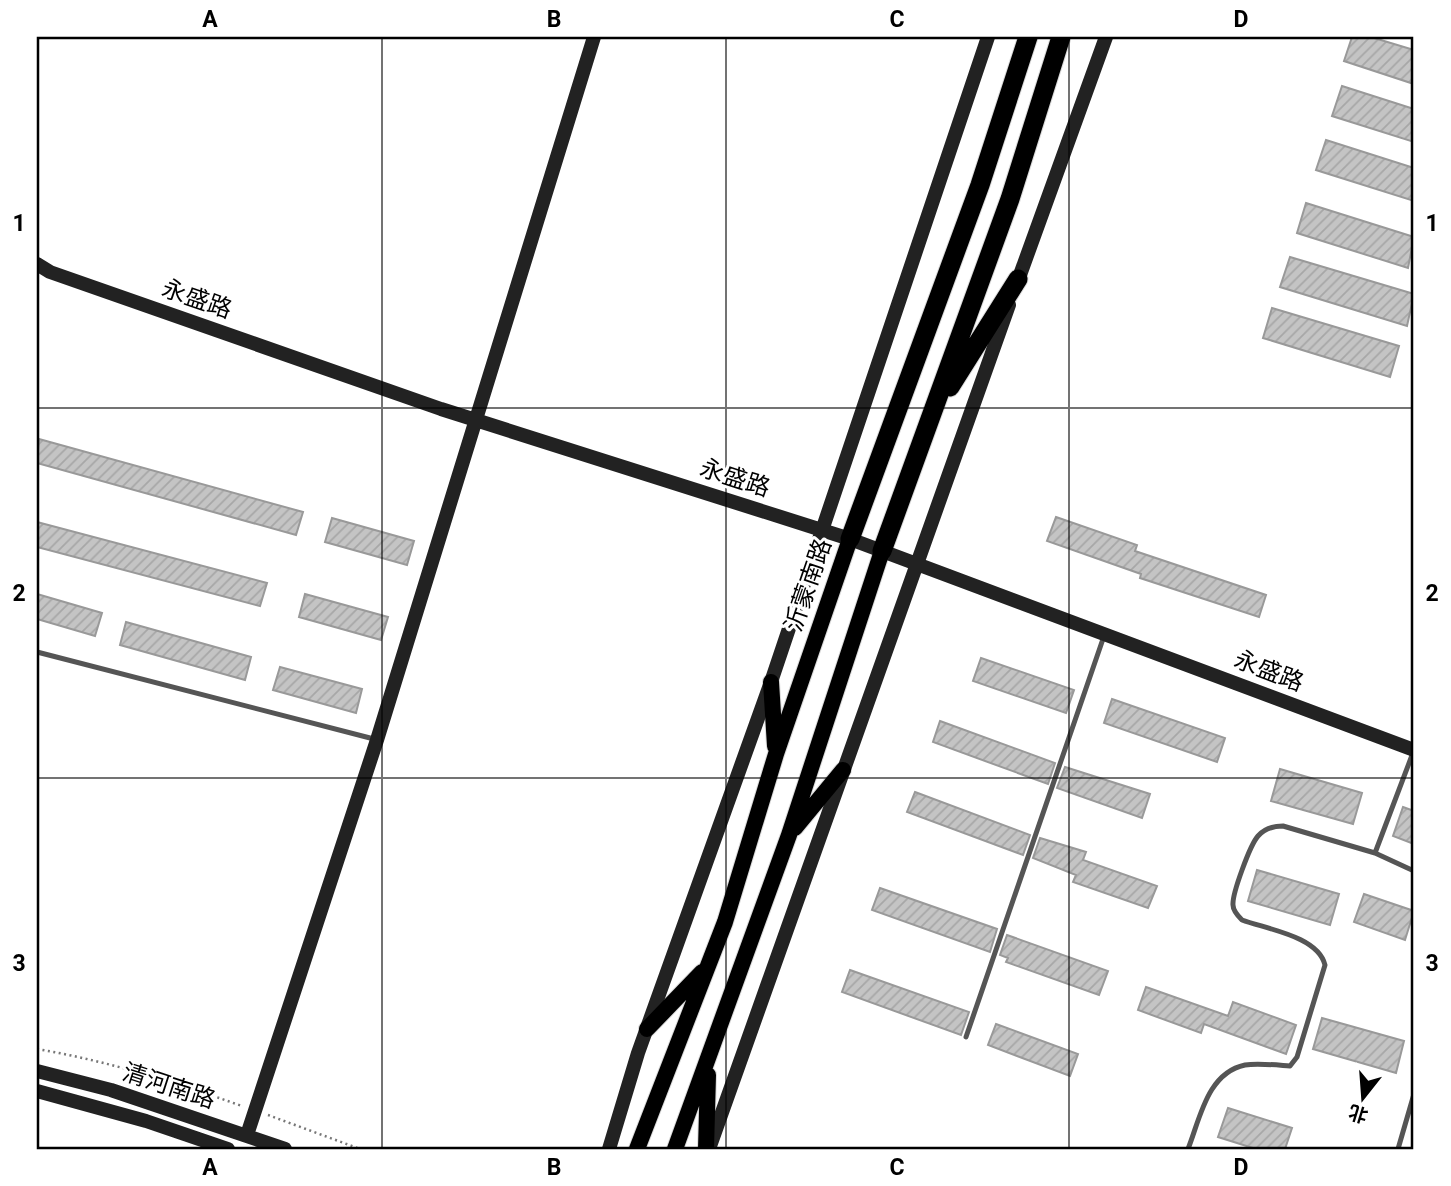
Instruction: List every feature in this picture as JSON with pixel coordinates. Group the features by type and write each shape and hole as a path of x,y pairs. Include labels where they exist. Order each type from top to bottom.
{"highway":[{"name":"沂蒙南路","path":"850,540 980,185 1028,37"},
{"path":"882,551 1010,199 1061,37"},
{"path":"929,421 1018,279"}],"main road":[{"name":"沂蒙南路","path":"637,1149 725,922 776,754 850,540"},
{"path":"675,1149 709,1062 789,835 882,551"},
{"path":"771,682 776,754"},
{"path":"789,835 843,770"},
{"path":"647,1029 708,965"},
{"path":"708,1149 709,1062"}],"street":[{"path":"247,1135 478,421 594,37"},
{"path":"608,1149 647,1029 771,682 988,37"},
{"path":"708,1149 900,614 915,562 1106,37"},
{"name":"永盛路","path":"37,264 50,272 478,421 915,562 1414,750"},
{"name":"清河南路","path":"37,1071 111,1090 285,1149"},
{"name":"清河南路","path":"37,1091 146,1121 228,1149"}],"lane":[{"path":"966,1037 1105,633"},
{"path":"37,652 377,740"},
{"path":"1375,853 1414,750"},
{"path":"1188,1149 1212,1087 1224,1074 1245,1065 1290,1066 1297,1057 1325,965 1322,954 1310,944 1237,915 1233,906 1236,889 1257,836 1271,827 1283,826 1375,853 1414,871"},
{"path":"1398,1149 1414,1094"}],"path":[{"path":"37,1049 92,1059 150,1074 360,1149"}],"building":[{"path":"1352,37 1371,37 1414,50 1414,84 1344,61"},
{"path":"1342,86 1414,109 1414,142 1332,116"},
{"path":"1326,140 1414,168 1414,201 1316,170"},
{"path":"1306,203 1414,237 1408,268 1297,233"},
{"path":"1290,257 1414,294 1407,326 1280,287"},
{"path":"1272,308 1399,346 1390,377 1263,338"},
{"path":"39,439 303,512 296,535 37,463"},
{"path":"1056,517 1137,545 1135,551 1266,595 1259,617 1140,578 1141,574 1047,541"},
{"path":"332,518 414,541 407,565 325,542"},
{"path":"37,522 267,583 260,606 37,547"},
{"path":"37,594 102,613 95,636 37,619"},
{"path":"305,594 388,617 381,640 299,617"},
{"path":"126,622 251,657 245,680 120,645"},
{"path":"981,658 1074,690 1066,713 973,681"},
{"path":"280,667 362,689 356,713 273,690"},
{"path":"1112,699 1225,738 1217,762 1104,723"},
{"path":"940,721 1055,763 1048,784 933,742"},
{"path":"1065,767 1150,794 1142,818 1057,788"},
{"path":"1280,769 1362,793 1353,824 1271,801"},
{"path":"915,792 1030,835 1023,855 907,812"},
{"path":"1403,807 1414,811 1414,844 1393,836"},
{"path":"1040,838 1086,852 1083,860 1157,886 1148,908 1073,882 1076,875 1033,858"},
{"path":"1257,870 1339,894 1330,925 1248,901"},
{"path":"880,888 997,929 990,952 872,910"},
{"path":"1364,894 1414,911 1405,940 1354,922"},
{"path":"1007,935 1108,971 1099,995 1006,962 1008,958 1000,955"},
{"path":"850,970 969,1012 961,1035 842,992"},
{"path":"1146,987 1228,1016 1233,1002 1296,1025 1286,1054 1204,1024 1201,1033 1138,1010"},
{"path":"1322,1018 1404,1041 1396,1073 1313,1049"},
{"path":"996,1024 1078,1054 1070,1076 988,1045"},
{"path":"1228,1108 1292,1128 1285,1149 1256,1149 1218,1137"}]}
